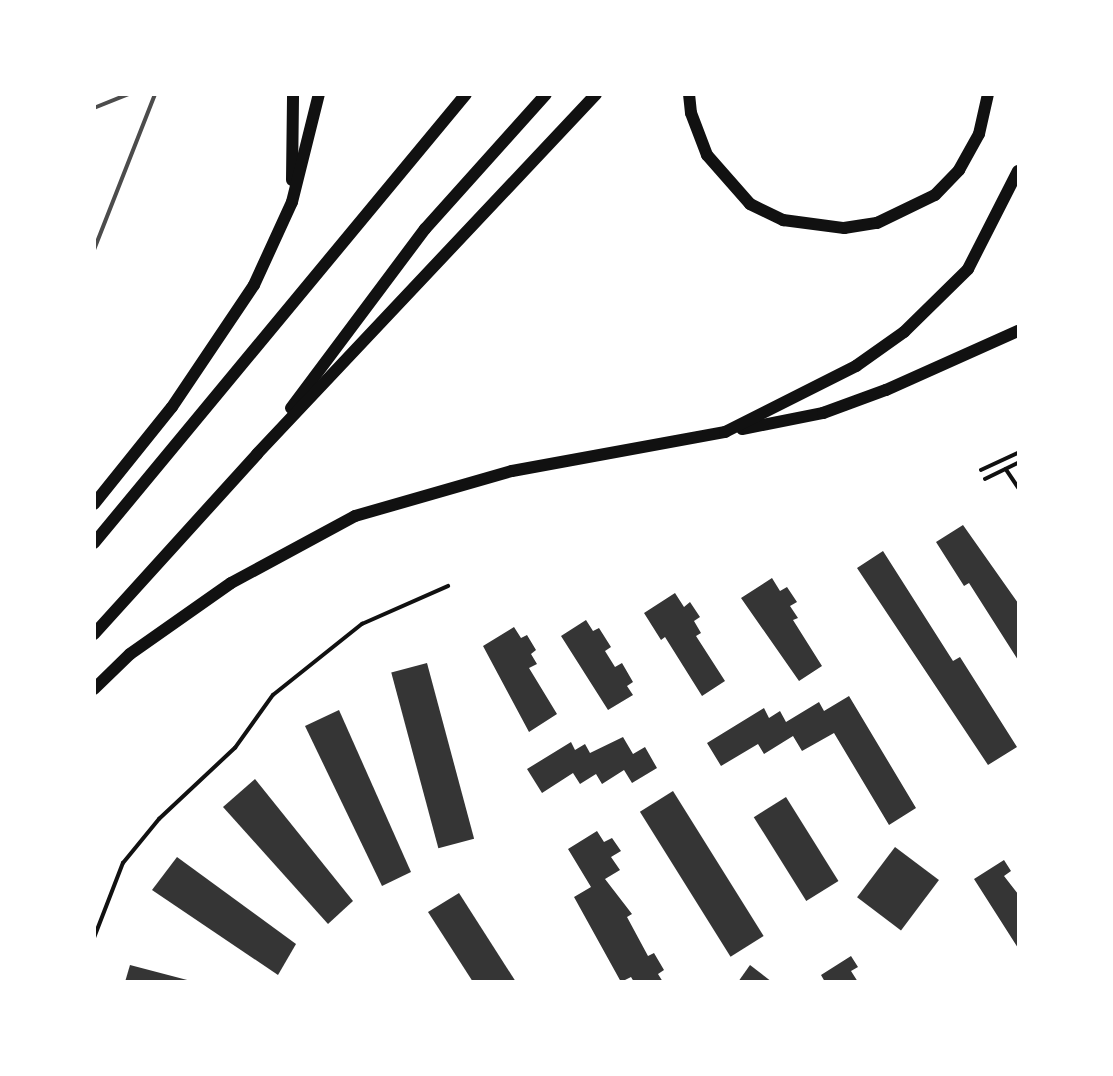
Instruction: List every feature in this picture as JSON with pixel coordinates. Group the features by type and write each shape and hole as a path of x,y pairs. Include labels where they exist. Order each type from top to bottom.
{"highway":[{"path":"292,202 293,94"},
{"path":"94,505 172,407 254,285 292,202 319,94"},
{"path":"94,543 466,94"},
{"path":"257,454 425,229 546,94"},
{"path":"94,634 257,454 596,94"},
{"path":"689,94 691,113 707,155 750,204 783,219 844,228 877,223 935,195 959,170 979,134 988,94"},
{"path":"725,432 856,366 904,332 968,269 1018,171"},
{"path":"94,689 130,653 231,583 355,516 512,471 823,413 886,390 1018,331"}],"lane":[{"path":"94,108 130,94"},
{"path":"94,250 155,94"}],"path":[{"path":"981,470 1018,453"},
{"path":"985,479 1018,463"},
{"path":"1006,469 1018,487"},
{"path":"94,938 123,863 159,819 235,748 273,695 362,624 448,586"}],"building":[{"path":"963,525 1018,603 1018,660 969,583 964,586 936,542"},
{"path":"883,551 953,661 960,657 1017,747 988,765 857,568"},
{"path":"772,578 780,591 787,587 797,602 790,606 798,618 793,620 822,666 799,681 741,598"},
{"path":"675,593 684,607 690,602 700,617 694,621 701,633 696,636 725,681 702,696 665,637 661,640 644,613"},
{"path":"586,620 593,631 599,628 611,647 605,651 615,667 622,663 633,682 627,686 633,695 608,710 561,636"},
{"path":"514,627 521,638 527,635 536,650 531,654 537,664 529,668 557,714 529,732 483,646"},
{"path":"427,663 474,839 438,848 391,673"},
{"path":"849,696 916,808 889,825 834,733 802,751 793,736 764,754 758,744 721,766 707,743 764,708 769,718 780,711 786,722 819,702 824,711"},
{"path":"339,710 411,872 382,886 305,726"},
{"path":"623,737 633,754 645,747 657,768 632,783 624,770 602,784 596,774 580,784 573,773 542,793 527,769 571,742 575,750 585,744 590,753"},
{"path":"255,779 353,901 328,924 223,807"},
{"path":"673,791 764,936 731,957 640,812"},
{"path":"786,797 838,881 806,901 754,817"},
{"path":"597,831 604,842 612,838 621,851 611,857 620,870 605,879 632,914 627,917 648,956 654,953 664,970 658,974 663,982 634,982 631,977 621,982 574,897 591,887 568,849"},
{"path":"895,847 939,880 901,930 857,897"},
{"path":"177,857 296,944 278,975 152,890"},
{"path":"1004,860 1011,871 1004,876 1018,894 1018,948 974,879"},
{"path":"459,893 516,982 473,982 428,912"},
{"path":"851,956 858,967 851,971 858,982 825,982 821,975"},
{"path":"130,965 191,981 191,982 125,982"},
{"path":"750,965 772,982 738,982"}]}
